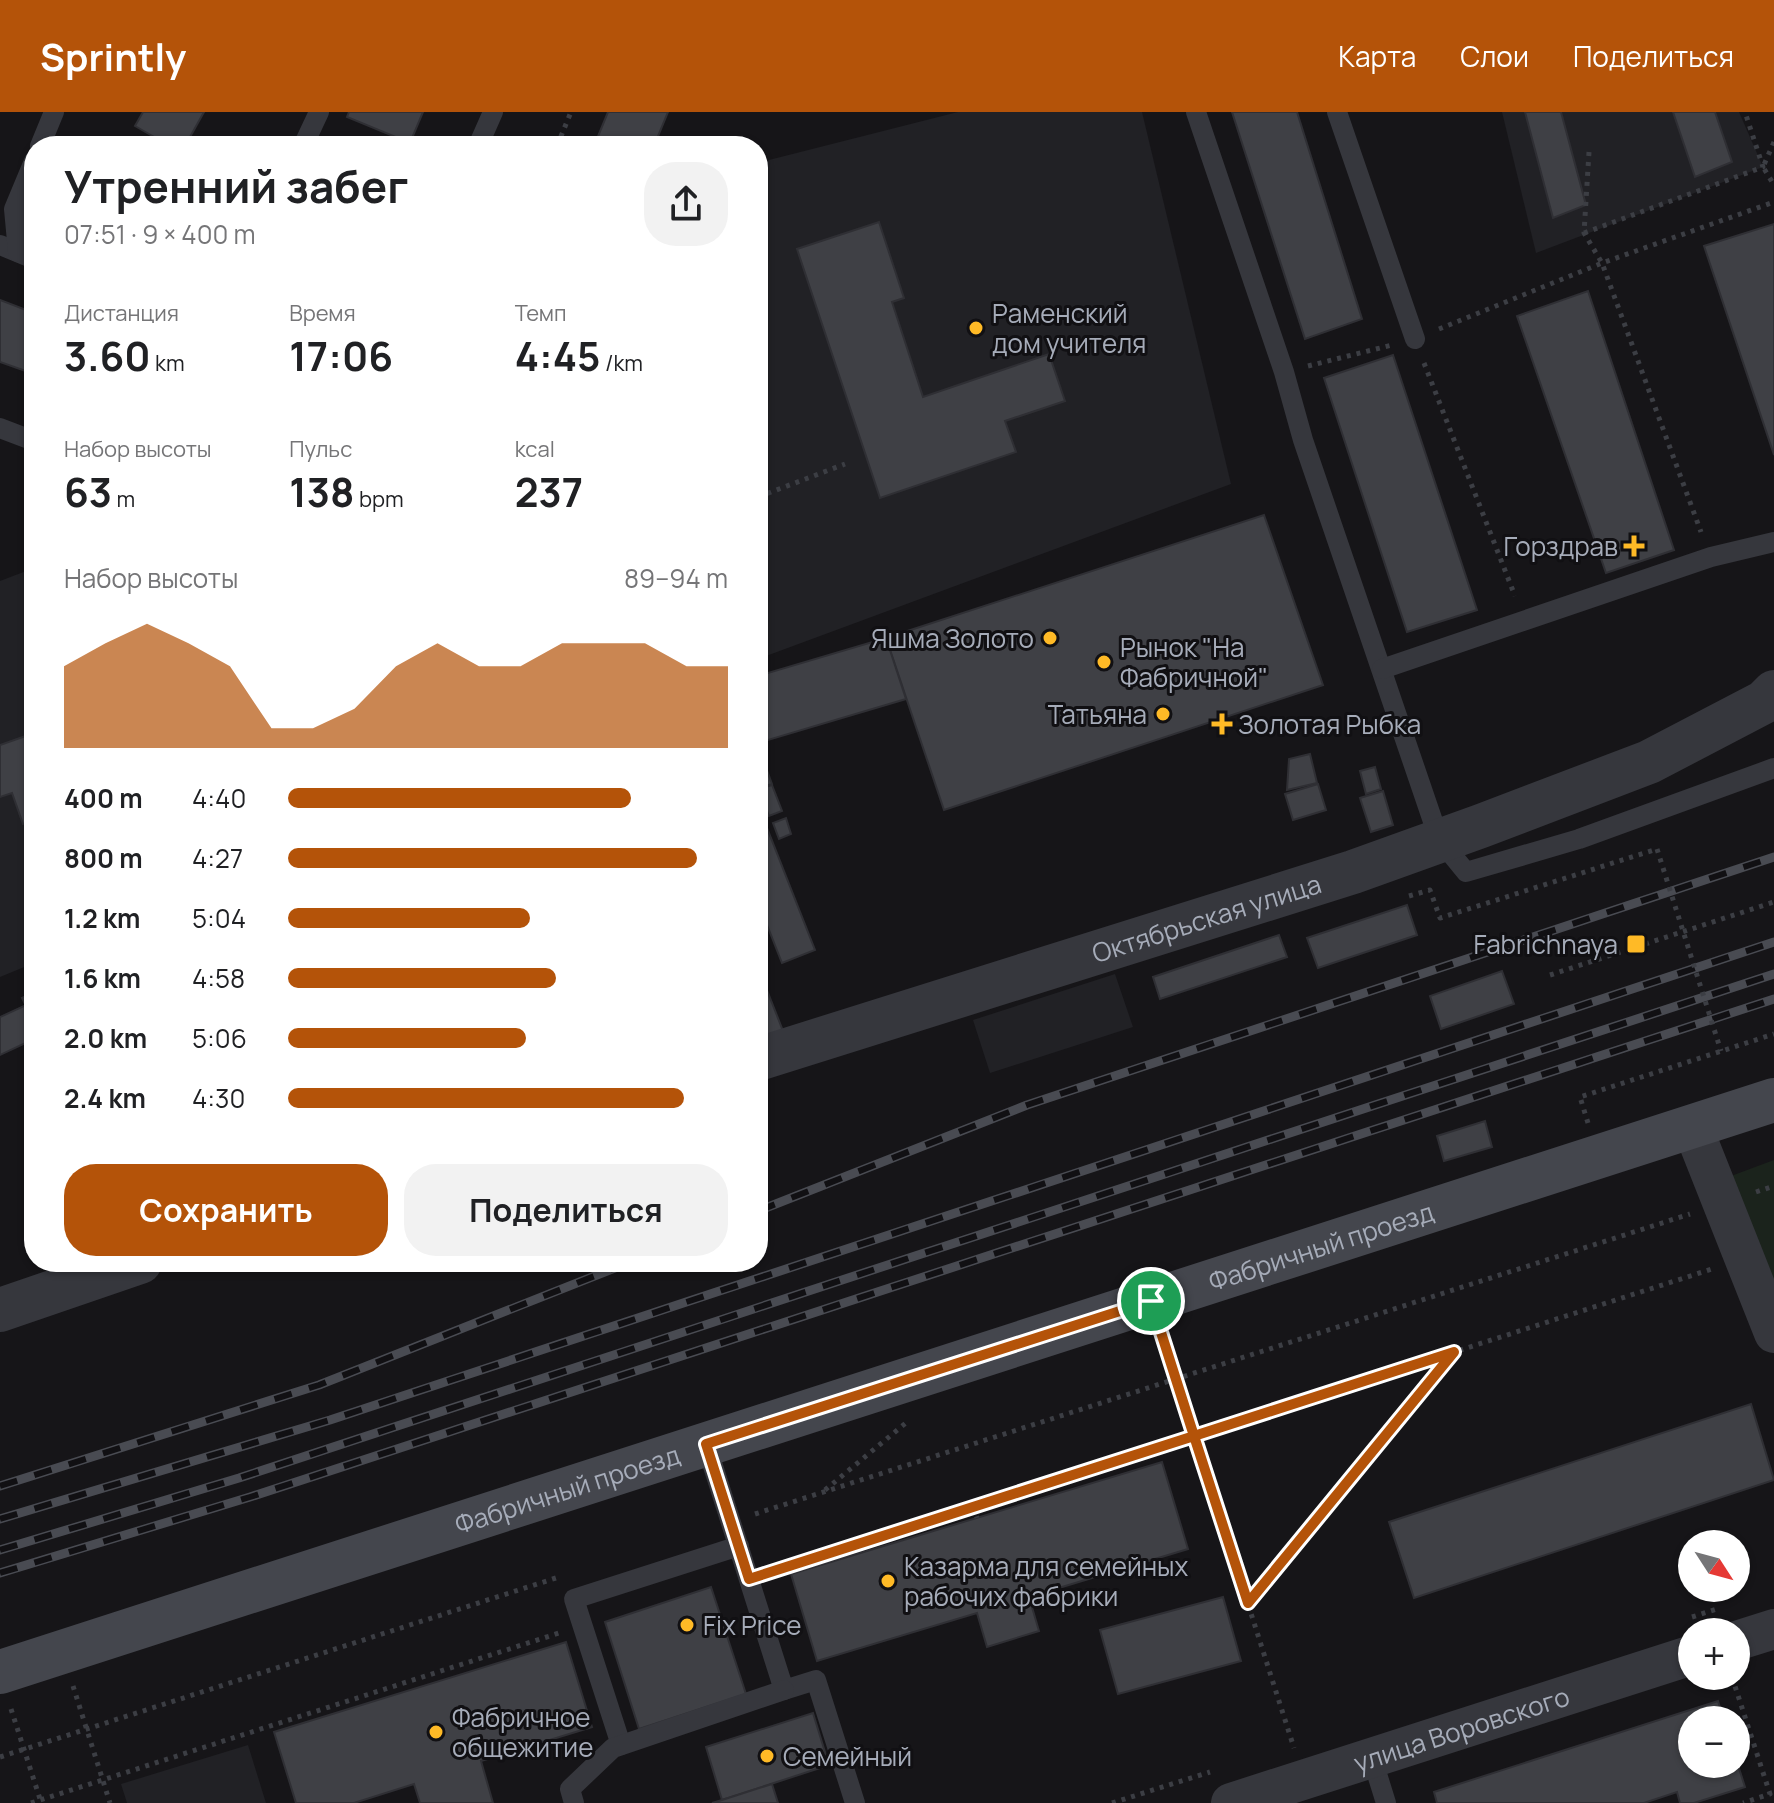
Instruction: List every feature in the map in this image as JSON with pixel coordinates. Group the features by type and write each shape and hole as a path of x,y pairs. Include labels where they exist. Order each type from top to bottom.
{"main road":[{"name":"Фабричный проезд","path":"5,1689 706,1444 1774,1100"}],"street":[{"name":"Октябрьская улица","path":"768,1056 1353,872 1649,762 1764,702 1774,692"},
{"path":"1692,1126 1742,1260 1774,1333"},
{"path":"1,1305 108,1272"},
{"path":"1750,1637 1774,1629"},
{"name":"улица Воровского","path":"1231,1803 1678,1660"}],"lane":[{"path":"44,136 54,112"},
{"path":"308,136 319,112"},
{"path":"482,136 493,112"},
{"path":"1196,112 1284,372 1303,440 1439,839 1466,872 1579,839 1774,768"},
{"path":"1337,112 1415,339"},
{"path":"17,252 14,209 24,185"},
{"path":"0,428 24,437"},
{"path":"1382,669 1711,557 1774,542"},
{"path":"706,1444 784,1690"},
{"path":"621,1745 574,1599 739,1546"},
{"path":"574,1803 570,1789 613,1748 816,1680 855,1803"},
{"path":"1372,1758 1386,1803"}],"path":[{"path":"561,136 571,112"},
{"path":"1745,112 1763,167 1774,185"},
{"path":"1584,233 1763,167 1774,142"},
{"path":"1589,152 1584,233 1602,263 1711,557"},
{"path":"1284,372 1415,339 1602,263 1774,202"},
{"path":"1415,339 1524,620"},
{"path":"768,493 845,464"},
{"path":"1404,897 1430,890 1440,918 1657,849 1721,1051"},
{"path":"1550,975 1774,902"},
{"path":"1589,1124 1580,1097 1774,1034"},
{"path":"731,1522 1774,1186"},
{"path":"749,1579 1742,1260"},
{"path":"1151,1301 1304,1780"},
{"path":"1248,1603 1454,1352"},
{"path":"821,1493 911,1419"},
{"path":"973,1507 977,1518"},
{"path":"0,1757 566,1575"},
{"path":"31,1803 583,1625"},
{"path":"73,1685 110,1803"},
{"path":"5,1689 41,1802"},
{"path":"1737,1690 1770,1794 1743,1803"}],"shaded area":[{"name":"Раменский дом учителя","path":"958,112 1142,112 1231,484 768,655 768,160"},
{"path":"1502,112 1739,112 1763,167 1536,253"},
{"path":"24,572 24,967 0,977 0,581"},
{"path":"1115,974 1133,1027 990,1073 973,1020"},
{"path":"1774,1160 1774,1280 1731,1176"},
{"path":"248,1745 266,1803 127,1803 121,1784"}],"building":[{"path":"143,112 204,112 191,136 152,136 135,126"},
{"path":"349,112 423,112 413,136 393,136 347,117"},
{"path":"608,112 668,112 658,136 598,136"},
{"path":"1232,112 1297,112 1362,319 1305,339"},
{"path":"1525,112 1561,112 1586,205 1553,218"},
{"path":"1673,112 1715,112 1732,162 1695,177"},
{"path":"879,222 904,298 892,302 923,397 1049,354 1065,401 1005,421 1016,452 880,498 797,249"},
{"path":"1774,224 1774,455 1704,246"},
{"path":"1588,291 1674,550 1606,573 1517,316"},
{"path":"0,300 24,309 24,370 0,362"},
{"path":"1393,355 1477,610 1407,632 1324,378"},
{"name":"Рынок \"На Фабричной\"","path":"1264,515 1323,685 944,810 886,638"},
{"path":"886,638 906,699 768,740 768,673"},
{"path":"24,737 23,824 12,793 0,797 0,745"},
{"path":"1310,754 1317,783 1287,790 1289,759"},
{"path":"1375,767 1381,789 1366,794 1360,771"},
{"path":"1318,784 1326,810 1293,820 1285,794"},
{"path":"772,785 782,811 769,816 768,813 768,786"},
{"path":"1383,791 1393,825 1371,832 1360,798"},
{"path":"786,818 791,834 779,839 773,823"},
{"path":"768,830 815,950 782,963 768,927"},
{"path":"1407,905 1417,935 1318,968 1307,938"},
{"path":"1279,935 1287,957 1160,999 1153,977"},
{"path":"1502,971 1514,1004 1441,1029 1430,996"},
{"path":"768,993 783,1031 768,1038"},
{"path":"24,1006 24,1044 0,1055 0,1017"},
{"path":"1485,1121 1492,1147 1444,1161 1437,1136"},
{"path":"1751,1404 1774,1480 1414,1598 1389,1522"},
{"path":"1162,1462 1188,1549 1029,1597 1039,1631 987,1647 977,1613 817,1661 791,1574"},
{"path":"711,1587 746,1694 639,1729 605,1622"},
{"path":"1223,1597 1241,1661 1118,1694 1100,1630"},
{"path":"566,1642 592,1727 481,1761 493,1803 420,1803 414,1784 354,1803 296,1803 274,1732"},
{"path":"1718,1701 1720,1706 1702,1706"},
{"name":"Семейный","path":"813,1713 829,1765 722,1800 706,1747"},
{"path":"1678,1714 1678,1778 1742,1778 1745,1787 1694,1803 1680,1803 1677,1792 1644,1803 1437,1803 1434,1792"},
{"path":"772,1784 778,1803 712,1803 722,1800"}],"railway":[{"path":"768,1207 1027,1105 1774,857"},
{"path":"0,1519 330,1420 1774,942"},
{"path":"0,1550 239,1478 1774,974"},
{"path":"0,1573 250,1497 1774,999"},
{"path":"0,1486 319,1385 605,1272"}],"place":[{"name":"Раменский дом учителя","path":"976,328"},
{"name":"Горздрав","path":"1634,546"},
{"name":"Яшма Золото","path":"1050,638"},
{"name":"Рынок \"На Фабричной\"","path":"1104,662"},
{"name":"Татьяна","path":"1163,714"},
{"name":"Золотая Рыбка","path":"1222,724"},
{"name":"Fabrichnaya","path":"1636,944"},
{"name":"Казарма для семейных рабочих фабрики","path":"888,1581"},
{"name":"Fix Price","path":"687,1625"},
{"name":"Фабричное общежитие","path":"436,1732"},
{"name":"Семейный","path":"767,1756"}],"route":[{"path":"1151,1301 706,1444 749,1579 1194,1436 1248,1603 1454,1352 1194,1436 1151,1301"}]}
